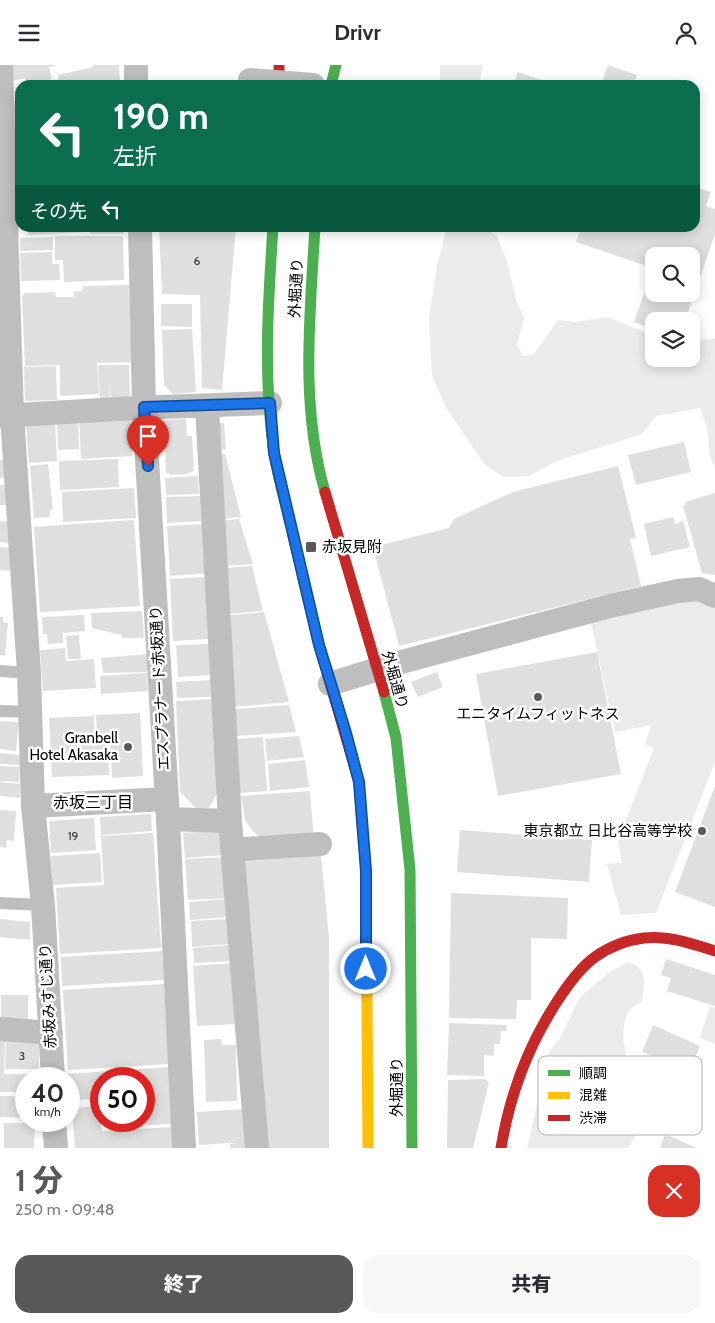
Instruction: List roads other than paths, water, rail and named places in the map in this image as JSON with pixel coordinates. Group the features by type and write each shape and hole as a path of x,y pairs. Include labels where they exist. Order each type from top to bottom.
{"main road":[{"path":"278,65 279,80"},
{"path":"323,80 324,65"},
{"path":"332,80 336,65"},
{"name":"外堀通り","path":"273,232 268,305 268,382 274,453 319,645 359,782 366,871 368,1148"},
{"name":"外堀通り","path":"314,232 308,339 308,383 312,429 320,476 378,669 396,738 410,870 412,1148"},
{"path":"501,1148 508,1105 530,1048 547,1014 577,973 612,946 638,939 656,937 686,942 715,951"}],"street":[{"name":"赤坂みすじ通り","path":"2,65 6,415 10,513 29,673 33,806 43,909 52,1067"},
{"path":"136,65 136,80"},
{"name":"エスプラナード赤坂通り","path":"140,232 144,407 184,1148"},
{"path":"6,415 144,407 270,403"},
{"path":"207,406 230,821 257,1148"},
{"path":"330,684 378,669 644,598 699,589 715,595"},
{"path":"33,806 167,809 230,821"},
{"path":"232,850 320,844"},
{"path":"0,1029 51,1033"},
{"path":"55,1132 56,1148"}],"lane":[{"path":"0,671 29,673"},
{"path":"0,711 30,712"},
{"path":"0,903 43,909"}],"place":[{"name":"赤坂見附","path":"311,547"},
{"name":"エニタイムフィットネス","path":"538,697"},
{"name":"Granbell Hotel Akasaka","path":"128,747"},
{"name":"東京都立 日比谷高等学校","path":"702,831"}],"district":[{"name":"赤坂三丁目","path":"93,802"}]}
